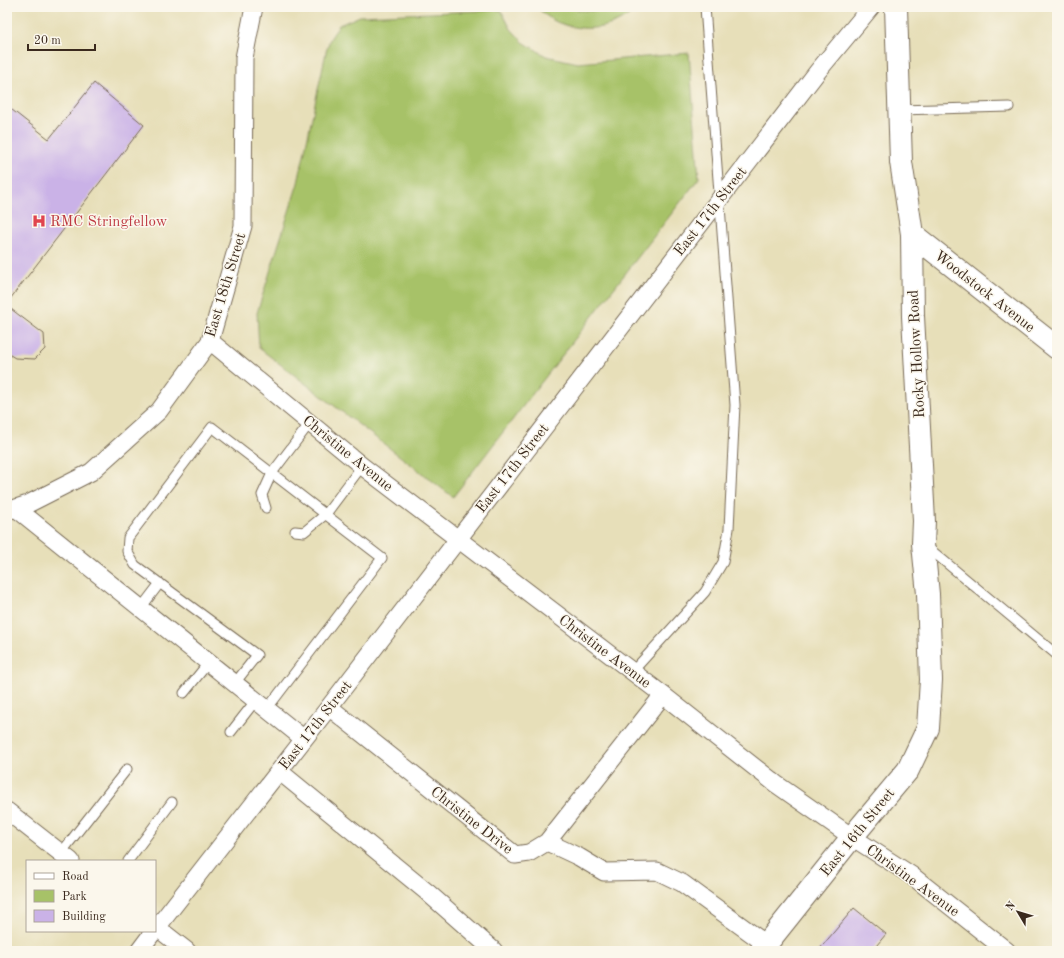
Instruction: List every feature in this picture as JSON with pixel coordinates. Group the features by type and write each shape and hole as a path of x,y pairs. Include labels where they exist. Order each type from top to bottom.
{"street":[{"name":"East 18th Street","path":"12,510 91,472 159,411 210,341 243,226 244,58 254,7"},
{"name":"East 17th Street","path":"156,928 329,707 818,71 871,7"},
{"name":"Rocky Hollow Road","path":"896,7 901,162 912,234 913,316 924,521 923,544 928,594 931,680 930,701"},
{"name":"Woodstock Avenue","path":"912,234 1057,348"},
{"name":"Christine Avenue","path":"210,341 362,466 663,695 776,784 911,876 1007,951"},
{"path":"12,510 141,608 304,739"},
{"name":"Christine Drive","path":"329,707 515,855 529,853 547,842 663,695"},
{"name":"East 16th Street","path":"764,948 852,837 908,770 928,728 930,701"},
{"path":"279,771 427,892 494,951"},
{"path":"7,811 66,857"},
{"path":"547,842 579,857 604,872 657,871 682,883 764,948"},
{"path":"156,930 187,951"},
{"name":"East 17th Street","path":"139,951 153,932"}],"lane":[{"path":"632,672 705,592 723,562 729,529 734,405 705,7"},
{"path":"899,110 1009,107"},
{"path":"266,508 262,495 272,473 310,423"},
{"path":"231,732 262,705 382,558 212,427 128,538 127,552 135,565 257,655 235,683"},
{"path":"295,531 304,532 326,514 362,466"},
{"path":"923,544 1057,655"},
{"path":"141,608 160,583"},
{"path":"184,693 209,662"},
{"path":"66,857 127,769"},
{"path":"129,860 172,802"}],"green space":[{"path":"536,7 568,7 578,10 591,11 608,7 637,7 630,14 612,24 602,27 582,28 558,23"},
{"path":"501,10 511,29 523,42 546,56 578,63 689,53 699,178 453,497 259,348 257,313 298,183 326,52 330,39 339,25 360,16"}],"building":[{"name":"RMC Stringfellow","path":"94,83 144,125 7,303 7,106 49,139"},
{"path":"7,306 44,334 45,349 35,359 15,358 7,353"},
{"path":"854,908 886,934 872,951 818,951"}],"place":[{"name":"RMC Stringfellow","path":"39,221"}]}
